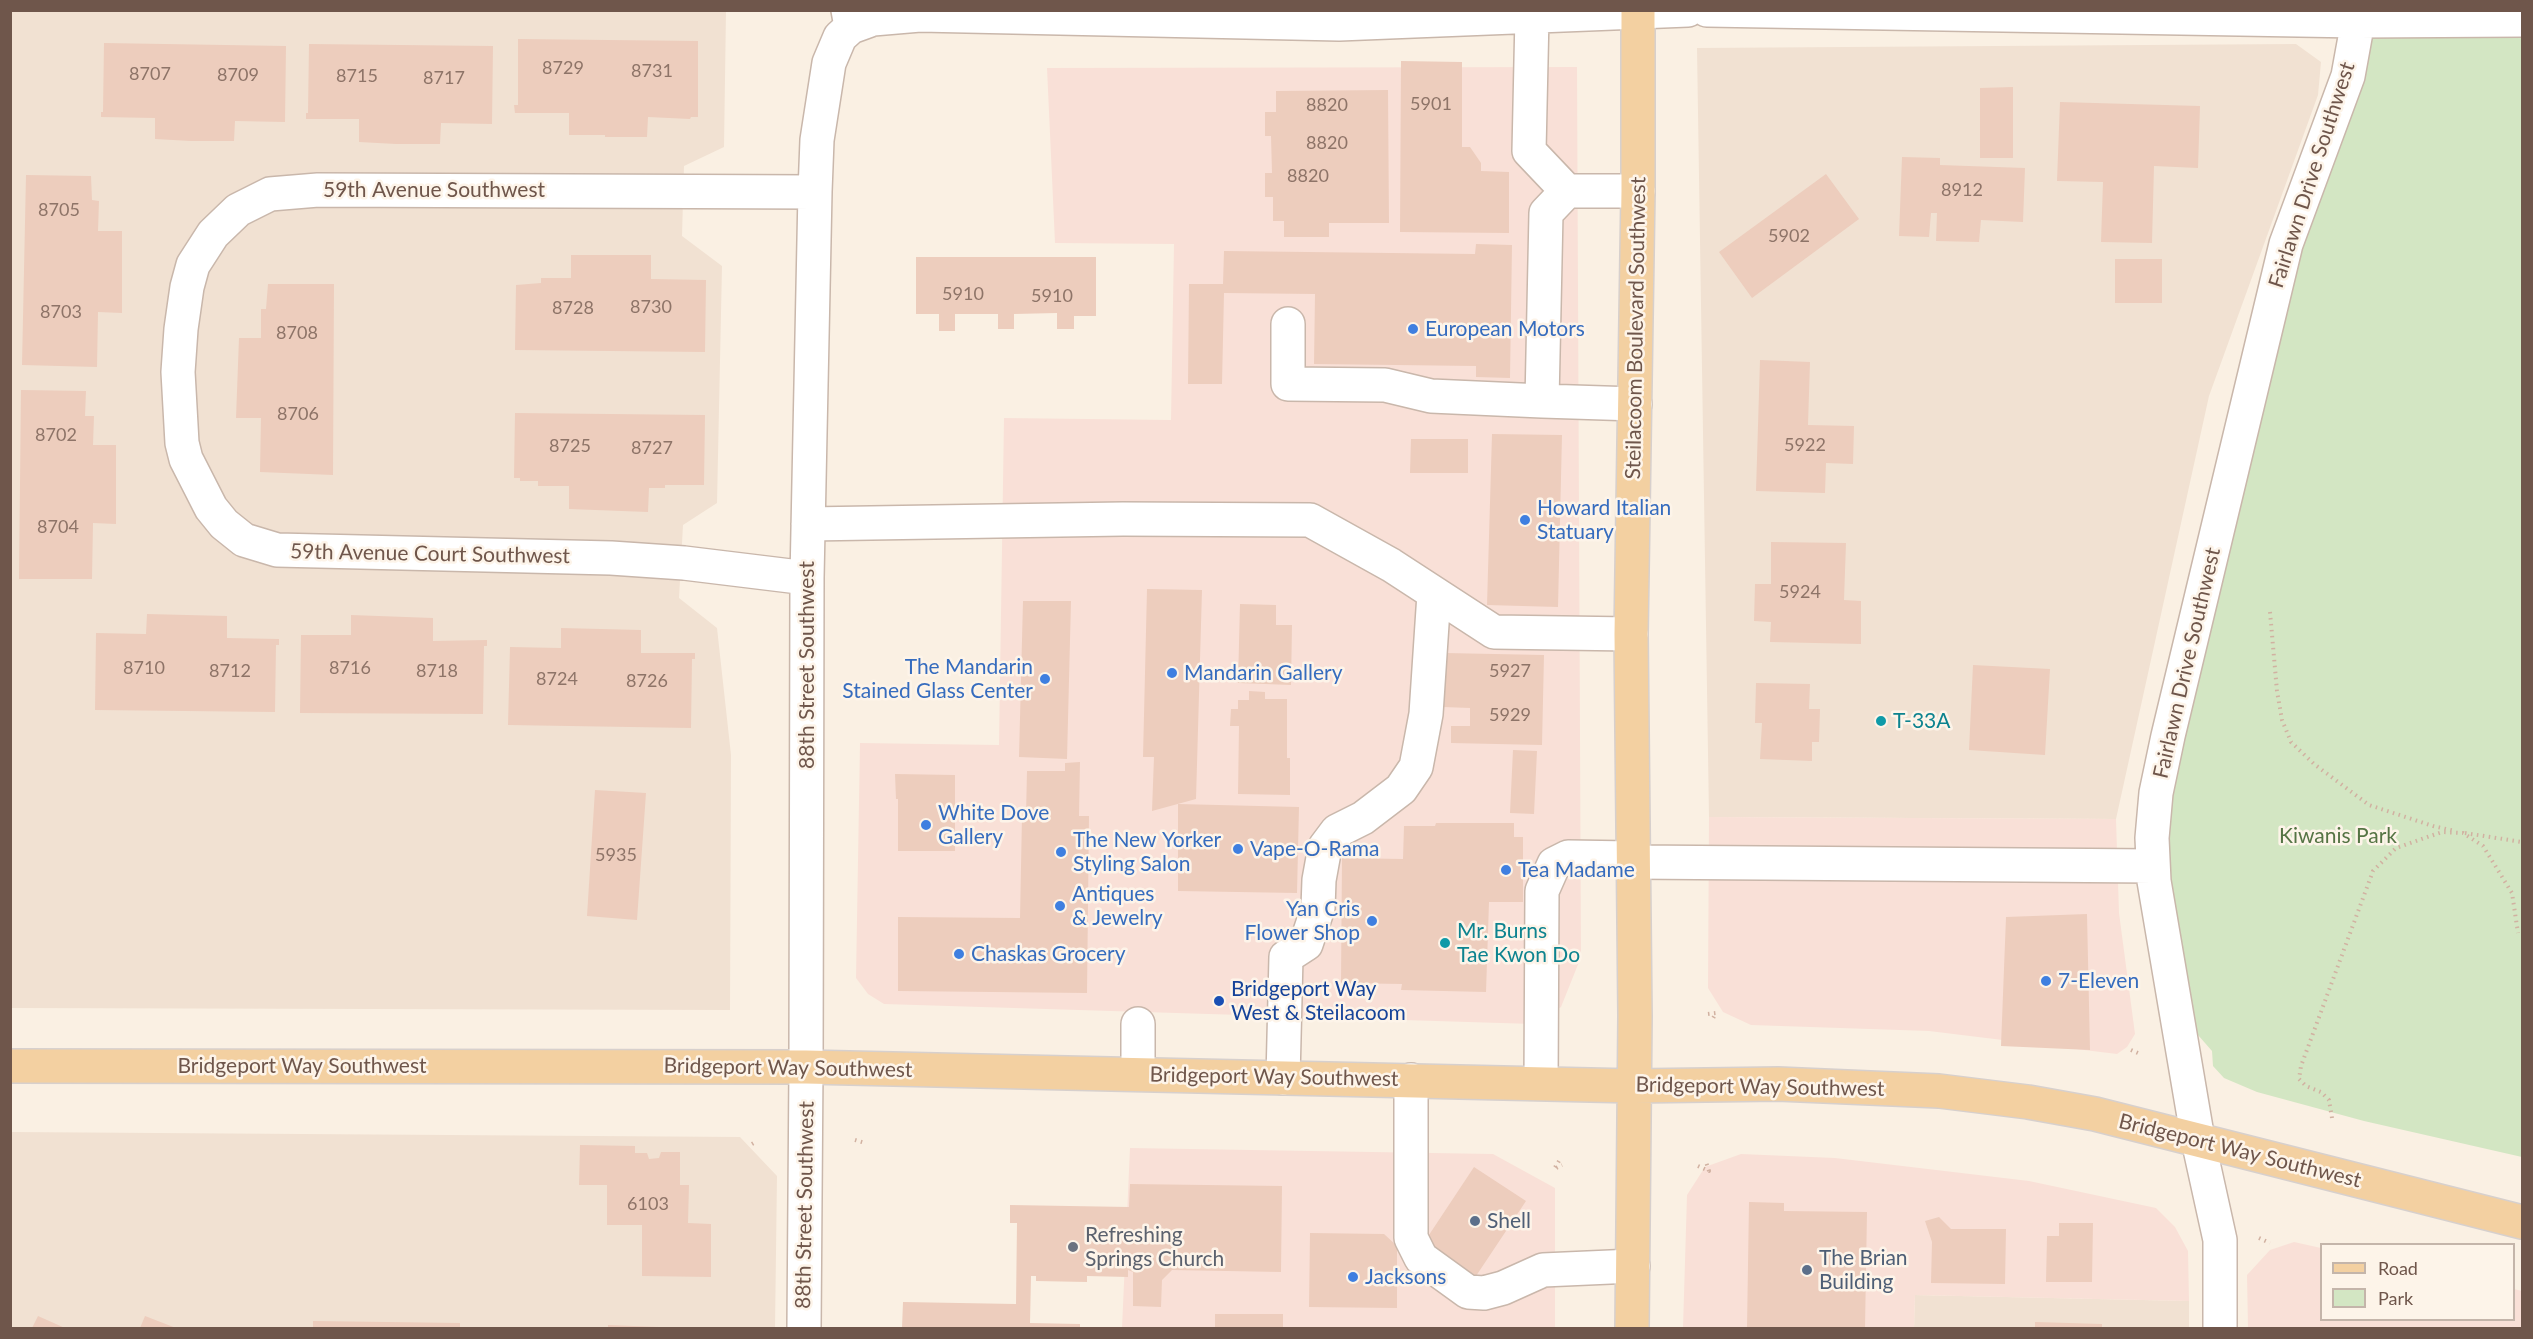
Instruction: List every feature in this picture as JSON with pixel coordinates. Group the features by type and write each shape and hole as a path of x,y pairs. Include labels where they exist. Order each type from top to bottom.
{"main road":[{"name":"Steilacoom Boulevard Southwest","path":"1632,1329 1634,1086 1631,634 1638,191 1638,11"},
{"name":"Bridgeport Way Southwest","path":"10,1066 807,1067 1634,1086 1778,1084 1939,1091 2028,1102 2084,1112 2523,1222"}],"street":[{"path":"849,19 920,15 1339,24 1688,10"},
{"path":"1707,10 2358,16 2523,20"},
{"path":"1532,16 1529,152 1567,191 1638,191"},
{"name":"Fairlawn Drive Southwest","path":"2220,1329 2220,1240 2198,1140 2154,881 2152,838 2156,793 2260,345 2286,244 2348,76 2358,16"},
{"name":"88th Street Southwest","path":"804,1329 807,1067 807,524 815,192 817,140 829,63 849,19"},
{"name":"59th Avenue Southwest","path":"178,372 181,329 187,287 193,265 213,234 238,210 270,194 318,190 815,192"},
{"path":"1542,401 1546,213 1567,191"},
{"path":"1288,324 1288,384 1385,385 1431,396 1635,404"},
{"name":"59th Avenue Court Southwest","path":"178,372 182,443 186,459 211,508 224,524 244,540 276,550 611,558 684,563 807,578"},
{"path":"807,524 1123,519 1310,520 1391,565 1494,632 1631,634"},
{"path":"1283,1078 1286,957 1306,944 1318,908 1319,880 1325,848 1337,831 1363,818 1401,789 1416,767 1426,714 1434,594"},
{"path":"1541,1083 1542,891 1554,864 1568,857 1632,860 2153,866"},
{"path":"1137,1024 1138,1074"},
{"path":"1411,1080 1411,1238 1421,1258 1468,1292 1484,1293 1503,1288 1544,1270 1633,1266"}],"path":[{"path":"2270,612 2282,720 2291,742 2314,764 2369,804 2433,826 2523,842"},
{"path":"2332,1118 2329,1100 2321,1092 2306,1086 2299,1079 2301,1066 2373,871 2396,848 2442,832 2463,833 2483,846 2512,893 2518,933"},
{"path":"1708,1014 1716,1013 1712,1020"},
{"path":"2131,1050 2140,1054"},
{"path":"855,1140 865,1143"},
{"path":"752,1144 757,1141"},
{"path":"1698,1166 1709,1171 1706,1162"},
{"path":"2259,1238 2270,1243"}],"shaded area":[{"path":"11,11 726,11 724,147 684,166 682,236 722,266 717,503 683,525 679,598 717,628 731,755 730,1010 11,1008"},
{"path":"2296,44 2321,62 2318,95 2209,396 2116,819 1709,817 1697,48"},
{"path":"1577,67 1581,957 1561,1007 1533,1024 884,1004 868,994 856,978 860,743 999,745 1004,418 1171,420 1174,244 1055,243 1047,68"},
{"path":"1709,817 2116,819 2119,913 2135,1034 2127,1047 2117,1054 1929,1031 1751,1025 1723,1012 1708,988"},
{"path":"11,1132 740,1137 777,1176 775,1328 11,1328"},
{"path":"1130,1148 1493,1154 1555,1188 1555,1328 1122,1328"},
{"path":"1741,1154 1835,1158 2029,1181 2156,1208 2175,1227 2188,1251 2189,1301 1915,1295 1914,1328 1683,1328 1687,1195 1705,1167"},
{"path":"2294,1242 2320,1248 2320,1321 2515,1321 2515,1289 2522,1291 2522,1328 2248,1328 2247,1275 2270,1250"},
{"path":"1915,1295 2189,1301 2189,1328 1914,1328"}],"green space":[{"name":"Kiwanis Park","path":"2522,20 2522,1157 2364,1121 2257,1092 2224,1078 2213,1066 2212,1051 2177,1011 2152,838 2358,21"}],"building":[{"path":"518,39 698,41 698,117 690,119 648,117 647,137 605,137 605,135 569,135 569,113 515,113 514,105 518,105"},
{"path":"104,43 286,46 285,122 235,121 234,141 191,141 155,139 155,118 101,117"},
{"path":"309,44 493,46 492,124 441,123 440,144 396,144 359,142 359,119 306,119"},
{"path":"1401,61 1462,62 1462,147 1470,147 1481,163 1481,171 1509,172 1509,233 1400,232"},
{"path":"2013,87 2013,158 1980,158 1980,88"},
{"path":"1388,90 1389,223 1329,223 1329,237 1284,237 1284,221 1273,221 1273,197 1265,197 1265,173 1272,173 1271,136 1265,136 1265,112 1276,112 1276,91"},
{"path":"2060,102 2200,106 2198,168 2154,166 2152,243 2101,242 2103,182 2057,181"},
{"path":"1902,157 1940,158 1940,165 2025,168 2023,222 1981,220 1979,242 1936,241 1937,213 1931,213 1929,237 1899,236"},
{"path":"1826,174 1859,219 1752,298 1719,252"},
{"path":"26,175 91,176 92,200 99,201 98,231 122,231 122,313 98,312 97,367 22,365"},
{"name":"European Motors","path":"1476,244 1512,245 1510,378 1476,377 1476,366 1314,364 1315,294 1224,293 1222,384 1188,384 1189,284 1223,284 1224,251 1475,254"},
{"path":"571,255 651,255 651,279 706,280 705,352 515,350 516,285 541,283 541,278 571,278"},
{"path":"916,257 1096,257 1096,316 1074,316 1074,329 1057,329 1057,313 1014,314 1014,329 998,329 998,314 955,314 955,331 939,331 939,314 916,314"},
{"path":"2115,259 2162,259 2162,303 2115,303"},
{"path":"268,284 334,284 333,475 260,472 261,418 236,418 239,338 261,338 261,309 266,309"},
{"path":"1760,360 1810,362 1808,425 1854,426 1853,464 1826,463 1825,493 1756,491"},
{"path":"21,390 86,391 85,416 94,416 93,445 116,445 116,524 93,523 92,579 19,579"},
{"path":"515,413 705,415 704,485 665,485 665,488 649,488 648,512 569,509 569,486 538,486 538,481 520,481 520,478 514,478"},
{"name":"Howard Italian Statuary","path":"1492,434 1562,435 1558,607 1487,605"},
{"path":"1411,439 1468,439 1468,473 1410,473"},
{"path":"1771,542 1846,543 1844,600 1861,601 1861,644 1770,642 1771,622 1754,621 1755,584 1771,584"},
{"name":"Mandarin Gallery","path":"1147,589 1202,590 1196,799 1152,811 1154,757 1143,757"},
{"name":"The Mandarin Stained Glass Center","path":"1023,601 1071,601 1067,759 1019,757"},
{"path":"1240,604 1276,605 1276,625 1292,625 1291,685 1238,683"},
{"path":"147,614 227,616 227,638 279,639 279,645 276,645 275,712 95,710 96,633 146,634"},
{"path":"351,615 433,618 433,641 487,640 487,646 484,646 483,714 300,713 301,635 351,635"},
{"path":"561,628 641,630 641,653 695,653 695,659 692,659 691,728 508,725 510,647 561,648"},
{"path":"1445,653 1544,655 1542,745 1451,743 1451,726 1470,726 1470,708 1443,707"},
{"path":"1973,665 2050,669 2045,755 1969,750"},
{"path":"1756,683 1810,684 1809,709 1820,709 1819,742 1812,742 1812,761 1760,759 1762,723 1755,723"},
{"path":"1249,691 1265,692 1265,699 1287,699 1287,758 1290,758 1290,795 1238,794 1239,726 1230,726 1231,709 1238,709 1238,700 1249,700"},
{"path":"1513,750 1537,751 1534,814 1510,813"},
{"path":"1080,762 1079,816 1089,816 1087,993 898,991 898,917 1020,918 1022,816 1026,815 1027,771 1065,771 1065,763"},
{"name":"White Dove Gallery","path":"895,774 955,775 955,851 898,851 898,799 896,799"},
{"path":"595,790 646,793 637,920 587,916"},
{"name":"Vape-O-Rama","path":"1178,804 1299,807 1297,893 1178,891"},
{"path":"1436,823 1514,823 1514,837 1523,837 1523,902 1489,902 1486,992 1401,990 1402,984 1341,983 1342,858 1403,859 1404,826 1435,826"},
{"name":"7-Eleven","path":"2087,914 2090,1050 2001,1046 2006,917"},
{"path":"580,1145 635,1146 635,1153 647,1153 649,1159 659,1158 661,1152 680,1152 680,1185 689,1185 688,1223 711,1224 711,1277 642,1276 642,1225 607,1225 607,1185 579,1185"},
{"name":"Shell","path":"1474,1167 1526,1201 1476,1276 1425,1241"},
{"path":"1130,1184 1282,1186 1281,1272 1172,1270 1162,1280 1161,1307 1133,1306 1133,1272 1128,1270 1128,1277 1087,1276 1087,1282 1036,1281 1036,1276 1031,1276 1030,1323 1080,1324 1080,1328 902,1328 903,1302 1016,1304 1017,1223 1010,1223 1010,1205 1129,1207"},
{"name":"The Brian Building","path":"1749,1202 1784,1203 1784,1211 1867,1212 1865,1328 1747,1328"},
{"path":"1939,1217 1951,1229 2006,1229 2005,1284 1931,1283 1932,1242 1925,1221"},
{"path":"2059,1223 2093,1223 2092,1282 2046,1282 2047,1236 2059,1236"},
{"name":"Jacksons","path":"1310,1233 1384,1234 1397,1246 1397,1308 1309,1307"},
{"path":"1215,1314 1283,1314 1283,1328 1215,1328"},
{"path":"38,1316 65,1328 32,1328"},
{"path":"145,1316 176,1328 140,1328"},
{"path":"313,1321 460,1323 460,1328 313,1328"},
{"path":"2035,1322 2102,1324 2102,1328 2035,1328"},
{"path":"608,1325 659,1327 659,1328 608,1328"}],"place":[{"name":"European Motors","path":"1413,329"},
{"name":"Howard Italian Statuary","path":"1525,520"},
{"name":"Mandarin Gallery","path":"1172,673"},
{"name":"The Mandarin Stained Glass Center","path":"1045,679"},
{"name":"T-33A","path":"1881,721"},
{"name":"White Dove Gallery","path":"926,825"},
{"name":"Vape-O-Rama","path":"1238,849"},
{"name":"The New Yorker Styling Salon","path":"1061,852"},
{"name":"Tea Madame","path":"1506,870"},
{"name":"Antiques & Jewelry","path":"1060,906"},
{"name":"Yan Cris Flower Shop","path":"1372,921"},
{"name":"Mr. Burns Tae Kwon Do","path":"1445,943"},
{"name":"Chaskas Grocery","path":"959,954"},
{"name":"7-Eleven","path":"2046,981"},
{"name":"Bridgeport Way West & Steilacoom","path":"1219,1001"},
{"name":"Shell","path":"1475,1221"},
{"name":"Refreshing Springs Church","path":"1073,1247"},
{"name":"The Brian Building","path":"1807,1270"},
{"name":"Jacksons","path":"1353,1277"}]}
